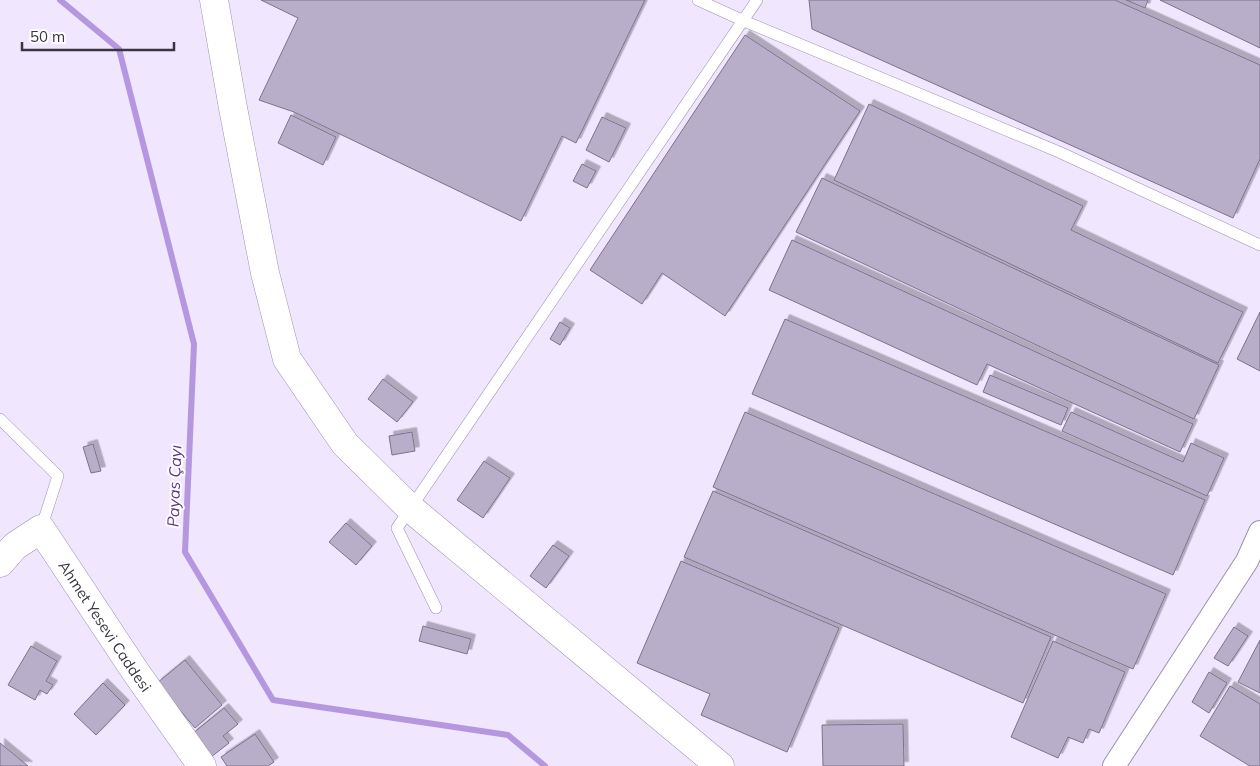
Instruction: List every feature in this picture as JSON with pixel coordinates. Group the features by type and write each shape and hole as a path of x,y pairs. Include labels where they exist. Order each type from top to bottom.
{"street":[{"path":"214,0 265,273 287,359 345,444 410,508 720,766"},
{"path":"0,563 15,546 41,529"},
{"name":"Ahmet Yesevi Caddesi","path":"41,529 135,671 202,766"},
{"path":"1114,766 1247,561 1260,532"}],"lane":[{"path":"698,0 744,21 1059,152 1260,245"},
{"path":"436,608 397,528 757,0"},
{"path":"0,419 58,476 41,529"}],"building":[{"path":"261,0 645,0 576,143 562,136 521,221 294,112 259,100 298,18"},
{"path":"809,0 1115,0 1260,65 1260,159 1233,218 812,29"},
{"path":"1126,0 1148,0 1145,8"},
{"path":"1160,0 1260,0 1260,48"},
{"path":"745,35 860,111 725,316 662,273 642,304 590,270"},
{"path":"869,104 1083,206 1071,230 1243,312 1218,363 834,180"},
{"path":"291,115 336,137 323,165 278,143"},
{"path":"602,117 626,128 609,162 586,150"},
{"path":"582,164 596,171 587,188 573,181"},
{"path":"822,178 1219,365 1194,419 796,232"},
{"path":"792,240 1193,424 1180,452 987,364 977,385 769,290"},
{"path":"1260,312 1260,371 1237,359"},
{"path":"785,319 1205,500 1173,575 752,394"},
{"path":"560,322 570,328 560,345 550,339"},
{"path":"990,375 1068,408 1061,425 983,392"},
{"path":"383,379 413,402 397,422 368,399"},
{"path":"745,412 1166,594 1133,669 713,487"},
{"path":"1071,412 1183,462 1191,443 1224,458 1207,496 1062,431"},
{"path":"412,432 415,451 392,455 389,436"},
{"path":"93,444 101,471 91,473 83,447"},
{"path":"484,461 510,478 483,518 457,500"},
{"path":"713,491 1051,637 1023,703 684,557"},
{"path":"346,523 372,546 356,565 329,542"},
{"path":"553,545 569,556 546,588 530,576"},
{"path":"681,561 839,628 787,752 701,715 710,694 637,663"},
{"path":"423,626 471,639 467,654 419,641"},
{"path":"1234,627 1248,636 1228,666 1214,658"},
{"path":"1260,640 1260,693 1238,682"},
{"path":"1053,641 1125,672 1099,733 1089,729 1083,743 1068,737 1058,758 1011,737"},
{"path":"31,646 57,661 46,681 53,685 47,694 40,690 35,700 8,685"},
{"path":"185,660 222,705 195,728 157,683"},
{"path":"1209,672 1227,683 1209,713 1192,702"},
{"path":"103,683 125,705 96,735 74,714"},
{"path":"1230,686 1260,704 1260,766 1250,766 1200,736"},
{"path":"224,708 238,724 223,736 229,743 211,757 192,734"},
{"path":"903,724 904,766 823,766 822,725"},
{"path":"255,734 274,762 268,766 227,766 221,757"},
{"path":"0,743 28,766 0,766"}],"waterway":[{"name":"Payas Çayı","path":"60,0 119,49 194,344 185,552 273,700 508,735 545,766"}]}
